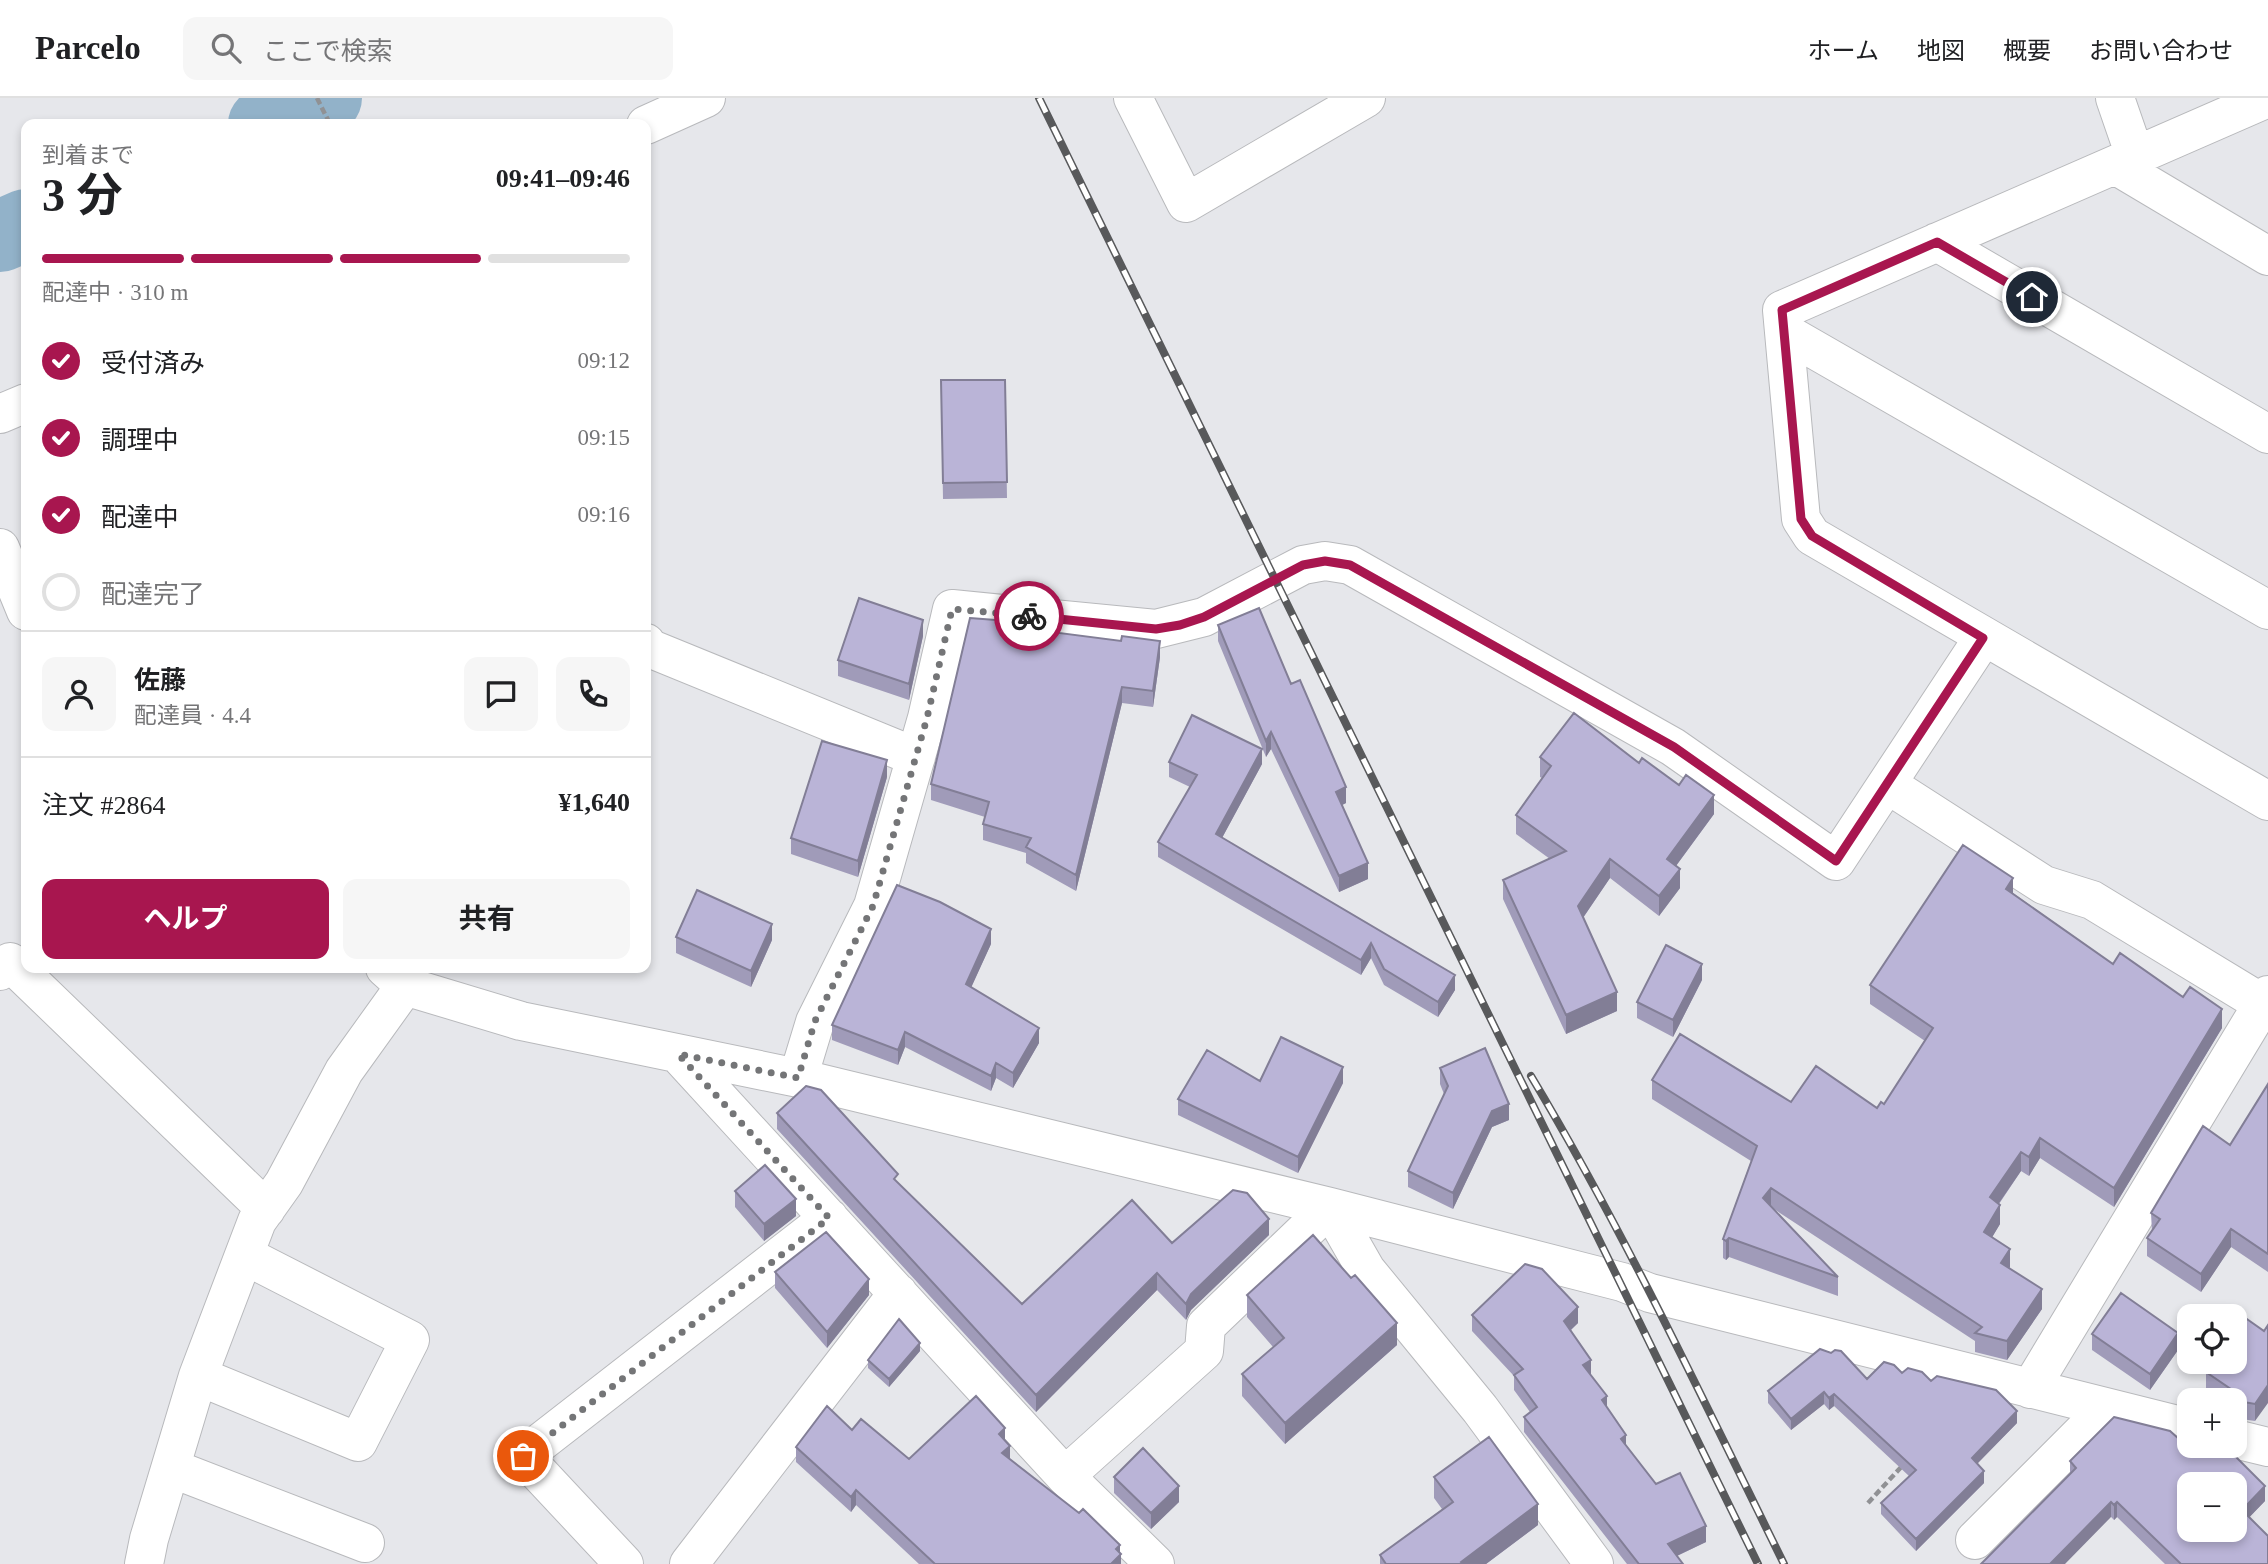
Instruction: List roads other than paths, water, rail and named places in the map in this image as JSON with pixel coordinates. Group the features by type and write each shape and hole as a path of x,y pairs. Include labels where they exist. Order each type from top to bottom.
{"street":[{"path":"651,123 706,98"},
{"path":"1133,98 1186,203 1366,98"},
{"path":"2115,98 2125,160 2268,256"},
{"path":"2268,98 1782,310 1801,519 1812,536 1983,638 2268,801"},
{"path":"1937,242 2268,434"},
{"path":"1784,332 2268,610"},
{"path":"0,414 21,405"},
{"path":"0,548 21,599"},
{"path":"798,1078 815,1021 873,906 916,757 952,609 1156,629 1204,617 1303,565 1325,561 1350,565 1674,747 1836,861 1983,638"},
{"path":"651,649 916,757"},
{"path":"1887,784 2044,885 2092,900 2266,1002 2030,1389"},
{"path":"0,971 10,962 21,973"},
{"path":"21,973 266,1209"},
{"path":"144,1564 198,1376 257,1221 284,1183 395,977 520,1021 798,1078 1330,1206 1622,1282 1650,1293 2177,1425"},
{"path":"678,1054 1065,1476 1155,1564"},
{"path":"1065,1476 1203,1351 1206,1326 1330,1206"},
{"path":"1330,1206 1366,1270 1480,1409 1594,1564"},
{"path":"624,1564 523,1456 829,1218"},
{"path":"198,1376 358,1443 410,1340 244,1255"},
{"path":"689,1564 898,1293"},
{"path":"1975,1540 2107,1408"},
{"path":"2247,1442 2268,1447"},
{"path":"171,1468 365,1543"}],"waterway":[{"path":"276,119 326,98"},
{"path":"0,236 21,227"}],"railway":[{"path":"1039,98 1758,1564"},
{"path":"1531,1076 1631,1256 1784,1564"}]}
